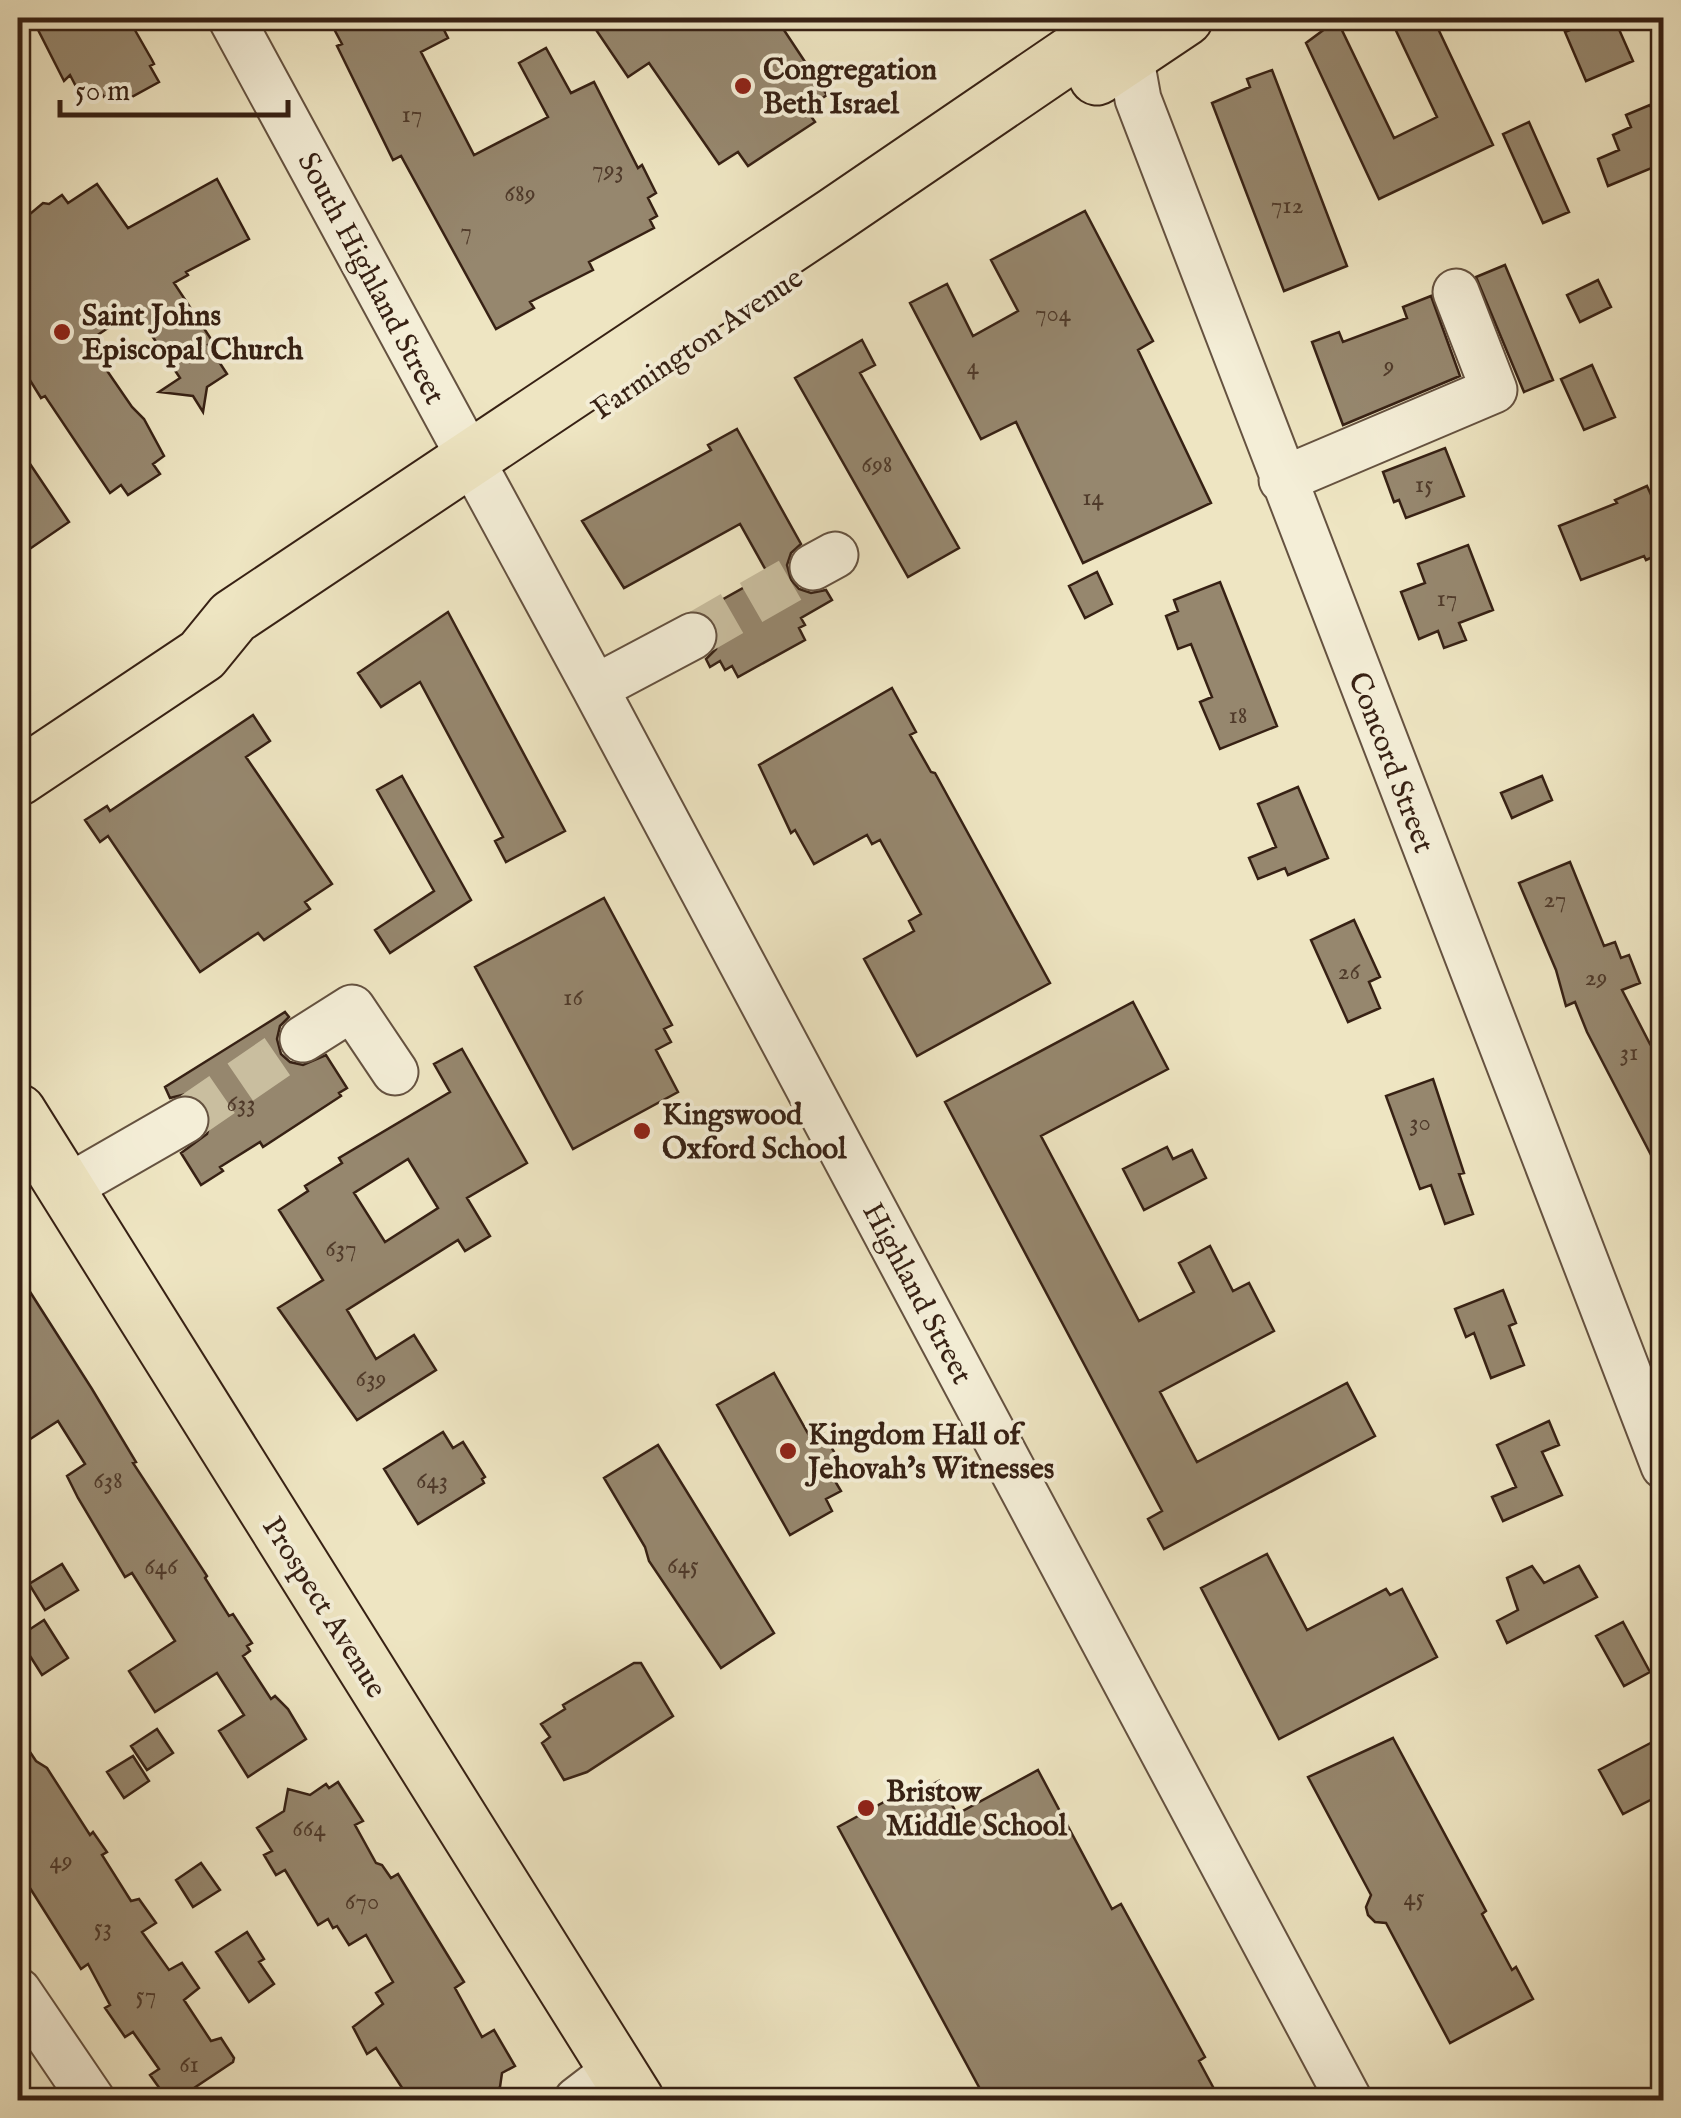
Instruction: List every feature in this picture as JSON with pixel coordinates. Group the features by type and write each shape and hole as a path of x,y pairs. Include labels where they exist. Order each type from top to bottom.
{"main road":[{"name":"Farmington Avenue","path":"18,778 202,655 233,616 477,472 1125,30 1185,18"},
{"name":"Prospect Avenue","path":"18,1112 609,2090"}],"street":[{"name":"South Highland Street","path":"231,18 477,472"},
{"name":"Concord Street","path":"1125,30 1138,98 1664,1466"},
{"path":"1282,480 1494,390 1456,292"},
{"name":"Highland Street","path":"477,472 1350,2100"},
{"path":"594,688 693,636"},
{"path":"303,1039 352,1008 394,1072"},
{"path":"65,1189 184,1120"},
{"path":"18,1991 92,2100"}],"building":[{"path":"32,18 128,18 154,64 150,66 159,82 128,99 122,88 104,97 98,88 81,96 70,75 64,81"},
{"path":"351,18 438,18 448,38 421,52 474,155 548,117 519,63 546,48 571,93 594,82 638,168 642,165 656,193 648,198 657,216 650,220 654,228 589,262 593,270 530,302 534,308 496,329 401,156 393,160 337,46 342,44 333,27"},
{"name":"Congregation Beth Israel","path":"588,18 776,18 827,95 806,109 815,122 748,166 738,152 719,164 649,63 628,77"},
{"path":"1390,18 1433,18 1493,145 1379,199 1306,43 1337,20 1394,138 1437,117"},
{"path":"1579,18 1614,18 1633,61 1586,81 1565,32 1582,25"},
{"path":"1272,70 1347,266 1284,291 1212,103 1250,87 1247,79"},
{"path":"1650,105 1664,137 1664,163 1608,186 1598,159 1619,150 1613,135 1631,127 1626,115"},
{"path":"1529,122 1569,212 1543,223 1503,134"},
{"name":"Saint Johns Episcopal Church","path":"217,179 249,239 186,272 188,275 174,283 213,342 208,345 227,374 207,387 203,412 193,396 159,392 180,378 135,310 90,340 102,357 99,359 144,419 164,456 153,464 160,474 128,495 121,485 110,493 18,361 18,349 29,341 18,324 18,224 43,203 49,204 62,195 68,203 97,184 128,228"},
{"path":"1085,211 1153,341 1138,350 1211,503 1083,563 1016,422 981,439 910,303 947,284 973,336 1018,311 991,260"},
{"path":"1505,265 1553,380 1524,392 1476,277"},
{"path":"1598,280 1611,307 1580,322 1567,295"},
{"path":"1431,296 1460,376 1343,425 1312,342 1339,332 1343,342 1407,318 1403,307"},
{"path":"862,340 875,365 860,373 959,548 908,577 795,378"},
{"path":"1592,365 1615,417 1584,430 1561,379"},
{"path":"737,429 801,544 791,553 787,565 791,580 799,589 811,593 826,590 832,600 801,618 805,625 799,628 805,640 738,677 732,666 725,670 720,661 710,667 706,659 716,649 719,636 716,623 700,612 768,574 740,524 624,588 582,521 711,450 708,445"},
{"path":"18,446 69,522 18,557"},
{"path":"1445,448 1464,496 1406,518 1399,500 1394,502 1383,472"},
{"path":"1647,486 1664,523 1664,552 1581,580 1559,526 1617,503 1615,500"},
{"path":"1468,545 1493,610 1459,623 1466,640 1444,648 1438,631 1419,639 1401,592 1425,583 1418,564"},
{"path":"1097,572 1112,604 1085,618 1069,586"},
{"path":"1220,582 1277,726 1220,749 1200,702 1212,697 1191,644 1178,649 1166,616 1178,611 1174,600"},
{"path":"448,612 565,831 506,862 495,841 503,837 420,682 381,707 358,673"},
{"path":"892,688 916,732 910,735 935,773 1050,983 917,1056 864,959 914,931 909,921 921,914 880,840 872,844 867,835 814,864 795,830 791,833 759,765"},
{"path":"253,715 270,741 246,757 332,884 305,902 310,909 264,940 258,933 200,972 108,836 100,842 85,820 107,806 110,811"},
{"path":"402,776 471,900 390,953 375,930 434,891 377,790"},
{"path":"1542,776 1552,800 1512,818 1501,793"},
{"path":"1298,787 1328,858 1288,875 1285,868 1258,879 1249,858 1276,847 1258,804"},
{"path":"1570,862 1604,946 1615,942 1621,958 1629,955 1640,983 1622,990 1650,1044 1664,1037 1664,1180 1575,1002 1566,1006 1556,970 1519,883"},
{"path":"604,898 672,1025 664,1029 671,1042 656,1050 678,1092 573,1149 475,967"},
{"path":"1354,920 1380,977 1369,982 1380,1008 1348,1022 1311,940"},
{"path":"1133,1002 1168,1069 1041,1136 1139,1321 1194,1292 1179,1263 1210,1246 1233,1291 1249,1283 1274,1331 1160,1392 1197,1462 1347,1383 1375,1436 1164,1549 1148,1519 1162,1511 945,1102"},
{"path":"285,1012 289,1017 280,1026 277,1039 281,1054 290,1062 303,1065 326,1055 347,1088 339,1093 341,1096 263,1147 260,1142 220,1167 223,1171 201,1185 181,1153 207,1134 211,1121 208,1108 199,1098 186,1094 170,1098 165,1087"},
{"path":"462,1049 527,1163 467,1198 490,1236 465,1251 458,1240 347,1310 376,1359 414,1335 436,1370 357,1420 278,1308 323,1280 279,1210 308,1191 305,1186 342,1163 339,1158 450,1092 434,1064","holes":["408,1159 438,1208 385,1242 354,1193"]},
{"path":"1433,1079 1464,1173 1459,1174 1473,1214 1445,1224 1431,1185 1420,1189 1386,1096"},
{"path":"1167,1147 1173,1159 1192,1150 1206,1178 1144,1210 1123,1169"},
{"path":"18,1273 229,1616 233,1614 252,1643 243,1656 271,1699 275,1696 288,1709 306,1739 248,1777 219,1731 244,1715 217,1673 155,1712 129,1671 175,1641 132,1573 125,1577 78,1498 67,1476 85,1464 58,1421 18,1447"},
{"path":"1503,1290 1516,1323 1509,1326 1524,1365 1491,1378 1474,1333 1466,1337 1455,1309"},
{"name":"Kingdom Hall of Jehovah's Witnesses","path":"774,1373 810,1437 822,1431 841,1464 829,1471 841,1491 826,1499 832,1511 790,1535 717,1405"},
{"path":"1549,1421 1559,1445 1542,1452 1562,1495 1503,1521 1492,1497 1516,1487 1497,1445"},
{"path":"443,1432 453,1448 463,1442 485,1477 484,1483 418,1524 384,1469"},
{"path":"658,1445 774,1633 721,1668 649,1561 645,1547 604,1478"},
{"path":"1267,1554 1307,1630 1386,1589 1390,1595 1402,1589 1437,1657 1279,1739 1201,1588"},
{"path":"62,1564 78,1590 45,1610 29,1584"},
{"path":"1532,1566 1544,1583 1579,1566 1597,1597 1507,1643 1497,1621 1518,1610 1507,1578"},
{"path":"44,1620 68,1658 42,1675 18,1637"},
{"path":"1623,1622 1650,1672 1624,1686 1596,1636"},
{"path":"634,1663 641,1663 673,1716 587,1772 564,1780 542,1743 550,1737 541,1724 565,1709 563,1705"},
{"path":"157,1729 173,1753 147,1770 131,1746"},
{"path":"18,1734 36,1761 47,1768 90,1835 93,1832 107,1852 102,1855 131,1901 139,1899 156,1923 142,1932 169,1970 182,1963 199,1988 184,2000 211,2041 221,2038 234,2058 176,2100 168,2100 150,2075 159,2069 133,2032 125,2037 105,2008 110,2005 88,1964 81,1969 23,1877 29,1873 18,1856"},
{"path":"1664,1736 1664,1793 1623,1814 1599,1770"},
{"path":"1393,1738 1486,1911 1482,1914 1512,1970 1516,1967 1533,1999 1450,2043 1386,1923 1375,1922 1368,1915 1366,1907 1371,1895 1308,1777"},
{"path":"133,1756 149,1781 124,1798 107,1772"},
{"path":"1038,1770 1112,1909 1121,1904 1205,2057 1199,2061 1220,2100 986,2100 838,1827 897,1795 900,1802 939,1781 957,1814"},
{"path":"338,1782 363,1821 355,1825 376,1863 391,1878 398,1874 464,1982 455,1988 482,2037 494,2030 515,2066 502,2073 500,2087 478,2100 410,2100 376,2048 367,2054 353,2027 383,2004 376,1993 393,1982 366,1935 349,1945 328,1919 318,1925 285,1870 276,1875 264,1855 272,1851 257,1828 284,1811 288,1789 310,1795 326,1784 329,1788"},
{"path":"201,1863 220,1890 193,1907 176,1880"},
{"path":"247,1932 264,1959 259,1962 274,1984 249,2002 216,1952"}],"tunnel":[{"path":"693,636 813,567"},
{"path":"185,1120 303,1039"}],"place":[{"name":"Congregation Beth Israel","path":"743,86"},
{"name":"Saint Johns Episcopal Church","path":"62,332"},
{"name":"Kingswood Oxford School","path":"642,1131"},
{"name":"Kingdom Hall of Jehovah's Witnesses","path":"788,1451"},
{"name":"Bristow Middle School","path":"866,1808"}]}
